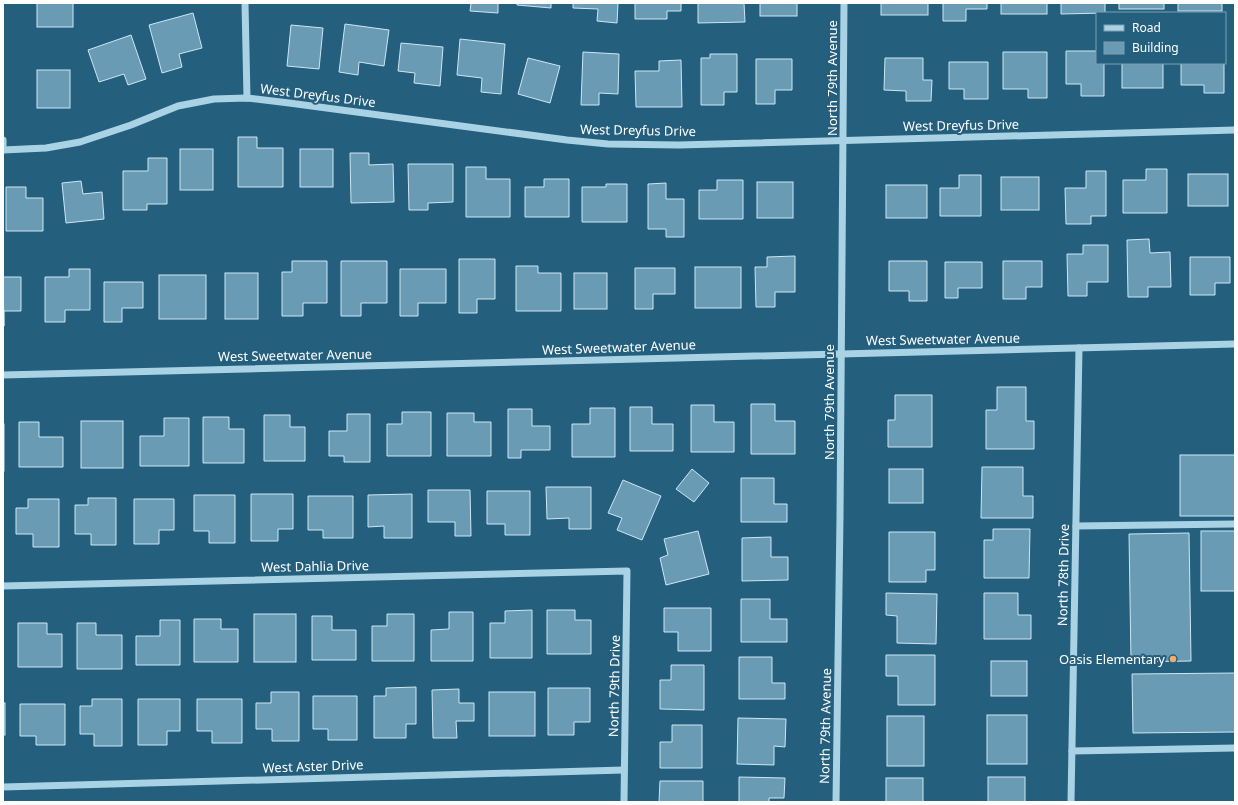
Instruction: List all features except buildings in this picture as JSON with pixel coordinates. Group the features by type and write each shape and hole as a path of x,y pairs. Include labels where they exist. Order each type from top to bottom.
{"street":[{"path":"245,3 247,98"},
{"name":"North 79th Avenue","path":"836,802 844,3"},
{"name":"West Dreyfus Drive","path":"3,150 46,148 80,142 131,125 178,106 214,99 247,98 608,144 680,145 1235,130"},
{"path":"3,140 3,150"},
{"name":"West Sweetwater Avenue","path":"3,375 1235,344"},
{"name":"North 78th Drive","path":"1071,802 1079,348"},
{"path":"1076,526 1235,524"},
{"name":"West Dahlia Drive","path":"3,586 627,571"},
{"name":"North 79th Drive","path":"624,802 627,571"},
{"path":"1072,751 1235,748"},
{"name":"West Aster Drive","path":"3,787 624,770"}],"place":[{"name":"Oasis Elementary","path":"1173,659"}]}
